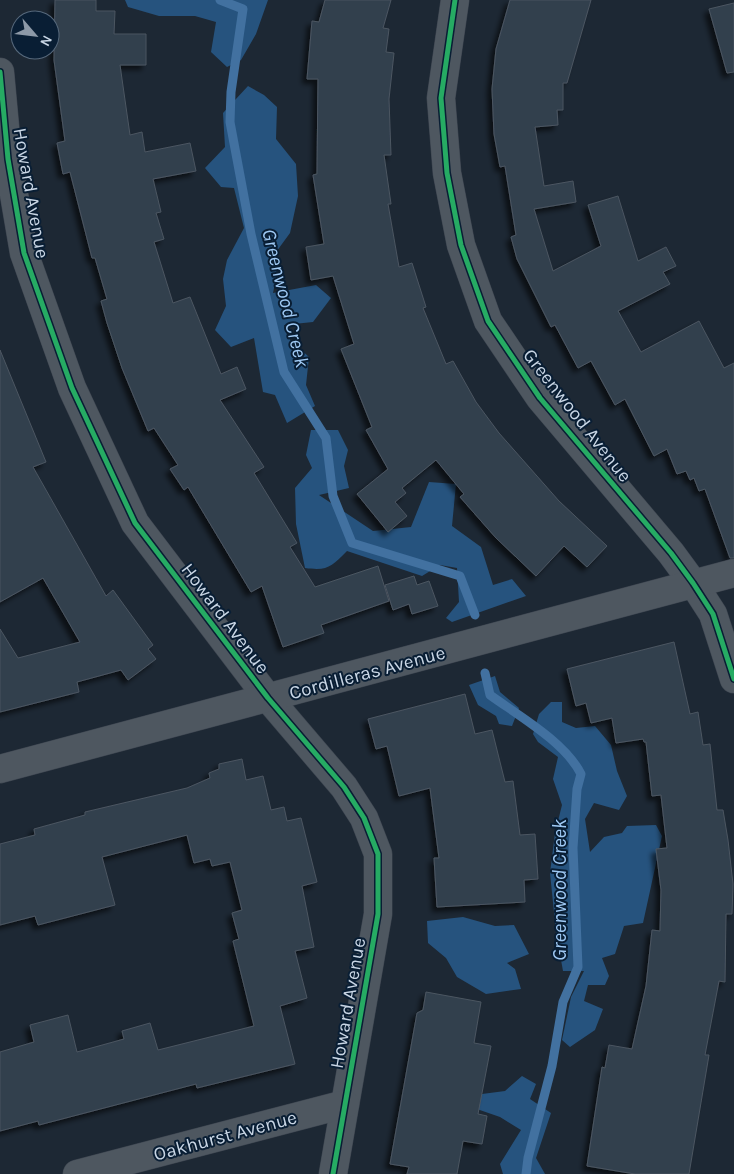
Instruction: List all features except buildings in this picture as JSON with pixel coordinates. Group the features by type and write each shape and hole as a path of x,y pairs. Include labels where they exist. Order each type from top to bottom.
{"street":[{"name":"Greenwood Avenue","path":"455,0 441,98 447,173 461,245 488,321 540,398 671,553 693,583 713,614 734,679"},
{"name":"Howard Avenue","path":"0,72 8,158 24,253 72,388 135,523 268,698 344,787 364,818 378,854 378,914 334,1174"},
{"name":"Cordilleras Avenue","path":"0,770 734,573"},
{"name":"Oakhurst Avenue","path":"77,1174 345,1104"}],"shaded area":[{"path":"125,0 268,0 256,34 241,60 227,67 211,52 216,22 195,16 159,16 128,7"},
{"path":"248,86 264,95 277,107 276,139 296,164 298,196 290,233 271,259 277,273 273,293 316,285 331,298 313,322 284,325 288,338 309,357 306,385 315,406 287,423 275,395 263,392 254,338 231,347 215,330 226,306 223,279 227,260 244,228 234,188 221,187 205,168 225,147 223,113"},
{"path":"311,430 338,430 348,450 344,466 349,488 319,495 373,531 411,527 429,482 456,484 452,526 481,547 493,585 512,579 526,596 452,622 446,618 459,602 457,568 440,565 422,576 347,551 329,567 319,569 305,568 296,524 295,488 312,468 306,455"},
{"path":"495,676 500,692 519,708 512,726 499,724 496,716 478,705 469,685"},
{"path":"551,702 562,702 562,722 576,728 595,726 611,745 617,771 627,796 619,810 594,803 585,819 590,852 604,837 622,833 627,826 656,825 662,836 643,923 624,926 615,954 602,958 609,976 605,985 588,985 584,1001 603,1009 595,1030 570,1047 562,1040 571,997 584,971 563,971 556,932 550,873 555,833 562,805 553,779 558,757 538,742 533,734 539,714"},
{"path":"463,917 495,926 514,925 529,954 507,963 515,969 521,989 486,994 457,977 446,958 428,943 427,921"},
{"path":"522,1076 536,1084 530,1099 551,1113 536,1158 545,1174 503,1174 500,1164 521,1130 500,1117 474,1108 482,1094 505,1091"}],"waterway":[{"name":"Greenwood Creek","path":"220,0 243,9 231,92 230,122 251,234 284,372 326,438 333,496 352,543 460,576 475,615"},
{"name":"Greenwood Creek","path":"485,673 490,695 553,740 574,762 581,774 577,789 573,848 578,967 563,1002 552,1066 528,1158 526,1174"}],"cycle path":[{"path":"455,0 441,98 447,173 461,245 488,321 540,398 671,553 693,583 713,614 734,679"},
{"path":"0,72 8,159 24,253 72,388 135,523 268,698 344,787 364,818 378,854 378,914 333,1174"}]}
